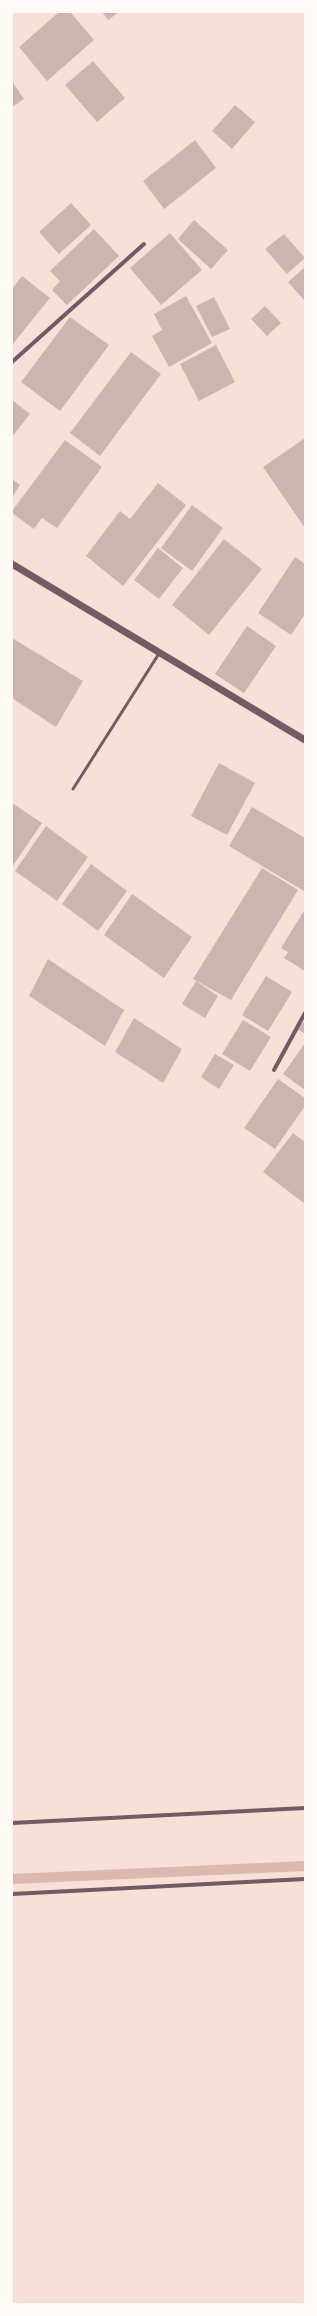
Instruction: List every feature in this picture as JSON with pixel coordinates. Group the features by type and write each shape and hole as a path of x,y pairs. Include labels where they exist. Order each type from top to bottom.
{"street":[{"path":"12,362 144,244"},
{"path":"12,564 305,740"},
{"path":"274,1070 305,1013"},
{"path":"12,1823 305,1808"},
{"path":"12,1894 305,1879"}],"lane":[{"path":"73,789 160,652"}],"building":[{"path":"59,12 70,12 94,40 47,81 19,47"},
{"path":"102,12 119,12 108,20"},
{"path":"93,61 125,98 97,122 65,85"},
{"path":"12,81 24,99 12,107"},
{"path":"235,105 255,122 232,149 212,131"},
{"path":"195,140 216,168 164,209 143,181"},
{"path":"71,203 91,225 59,254 39,232"},
{"path":"194,220 228,250 211,269 178,239"},
{"path":"94,229 119,256 67,305 52,290 60,281 50,271"},
{"path":"170,233 202,270 161,305 130,268"},
{"path":"284,234 305,258 287,274 265,249"},
{"path":"305,267 305,301 288,282"},
{"path":"22,276 50,298 12,345 12,289"},
{"path":"186,296 212,343 169,367 152,336 162,330 154,314"},
{"path":"214,297 230,329 212,337 196,306"},
{"path":"265,306 281,323 267,336 251,319"},
{"path":"70,317 109,345 60,411 21,382"},
{"path":"216,345 235,382 199,401 180,364"},
{"path":"131,352 161,374 100,456 70,433"},
{"path":"12,400 30,414 12,437"},
{"path":"305,438 305,528 263,467"},
{"path":"65,440 102,467 57,528 42,518 34,529 12,513 12,511"},
{"path":"12,479 20,485 12,497"},
{"path":"158,483 186,505 123,586 86,556 120,511 130,519"},
{"path":"192,505 223,528 192,571 161,548"},
{"path":"224,539 262,569 209,635 172,605"},
{"path":"158,548 183,568 159,599 134,580"},
{"path":"295,557 305,564 305,614 291,635 258,613"},
{"path":"247,626 276,646 244,693 215,674"},
{"path":"12,638 83,681 56,727 12,698"},
{"path":"219,763 255,783 227,835 191,816"},
{"path":"12,803 42,823 12,867"},
{"path":"252,807 305,838 304,891 229,846"},
{"path":"46,826 88,857 57,901 15,871"},
{"path":"91,864 127,891 98,931 62,904"},
{"path":"262,868 298,890 231,1000 193,979"},
{"path":"132,894 192,937 164,978 104,935"},
{"path":"305,909 305,971 284,958 288,952 281,948"},
{"path":"48,959 124,1010 105,1046 29,996"},
{"path":"266,976 292,992 268,1031 242,1015"},
{"path":"196,981 218,996 205,1018 182,1004"},
{"path":"134,1018 182,1049 163,1083 115,1052"},
{"path":"243,1020 271,1037 250,1071 222,1054"},
{"path":"305,1020 305,1034 298,1029"},
{"path":"305,1043 305,1090 283,1074"},
{"path":"215,1054 234,1065 219,1089 201,1077"},
{"path":"278,1079 305,1098 305,1106 275,1149 244,1128"},
{"path":"293,1133 305,1142 305,1204 263,1172"}],"waterway":[{"path":"12,1879 305,1866"}]}
